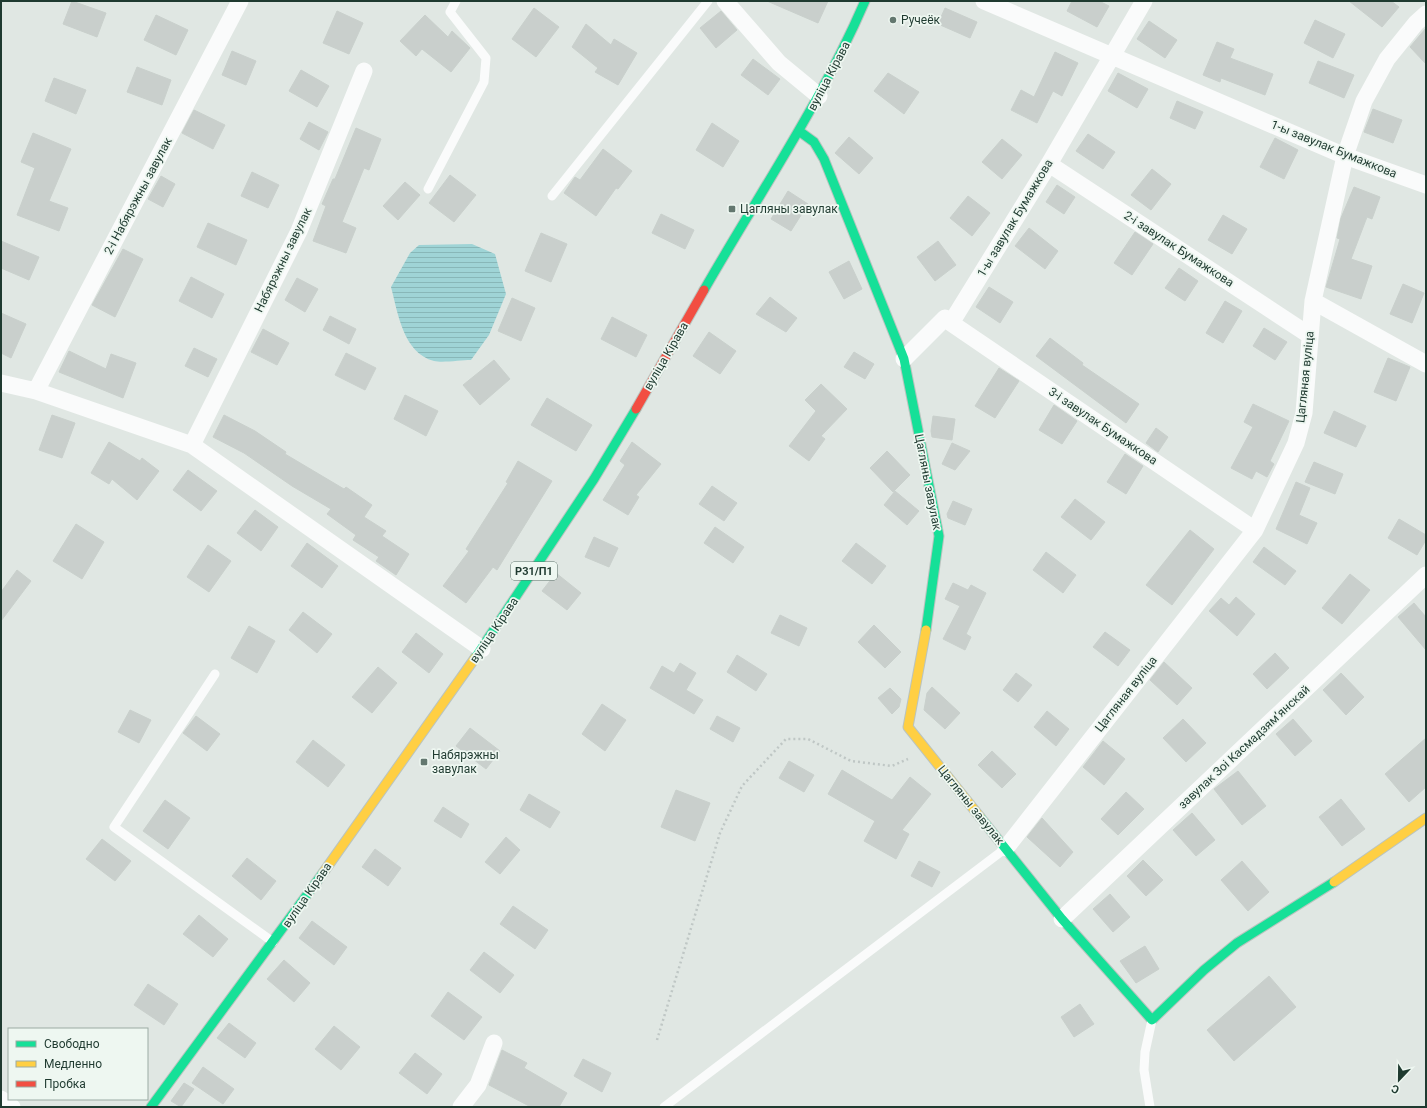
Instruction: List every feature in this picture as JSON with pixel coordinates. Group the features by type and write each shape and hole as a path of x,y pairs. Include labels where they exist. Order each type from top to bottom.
{"street":[{"name":"2-і Набярэжны завулак","path":"36,391 240,1"},
{"path":"725,1 780,63 820,96"},
{"name":"вуліца Кірава","path":"151,1107 273,942 482,649 596,476 728,248 820,96 851,36 865,1"},
{"name":"1-ы завулак Бумажкова","path":"984,1 1345,156 1426,185"},
{"path":"1111,56 1144,1"},
{"name":"Цагляная вуліца","path":"1006,848 1255,530 1296,443 1304,413 1309,335 1313,301 1345,156 1364,101 1387,59 1416,23 1426,14"},
{"name":"1-ы завулак Бумажкова","path":"951,322 1049,164 1111,56"},
{"name":"Набярэжны завулак","path":"192,445 299,231 364,71"},
{"name":"Цагляны завулак","path":"800,131 814,142 824,159 904,359 938,536 925,638 908,727 1006,848"},
{"name":"2-і завулак Бумажкова","path":"1049,164 1309,335"},
{"path":"1313,301 1426,364"},
{"path":"904,359 945,318 951,322"},
{"name":"3-і завулак Бумажкова","path":"951,322 1255,530"},
{"path":"1,383 36,391 192,445 482,649"},
{"name":"завулак Зоі Касмадзямʼянскай","path":"1062,919 1426,575"},
{"path":"1006,848 1062,919 1152,1020 1204,970 1231,947 1320,892 1426,818"},
{"path":"461,1107 478,1085 494,1043"},
{"path":"1,1099 12,1107"}],"lane":[{"path":"428,189 484,82 486,58 450,12 456,1"},
{"path":"552,196 708,1"},
{"path":"215,674 114,827 273,942"},
{"path":"664,1107 1006,848"},
{"path":"1150,1107 1144,1070 1145,1052 1152,1020"}],"path":[{"path":"657,1040 720,833 742,786 786,739 808,739 851,761 892,766 925,748"}],"water":[{"path":"472,244 495,254 506,294 489,335 471,360 447,362 434,361 424,357 415,350 409,341 400,320 391,287 410,253 419,245"}],"building":[{"path":"72,1 106,13 97,37 63,24"},
{"path":"767,1 828,1 818,23"},
{"path":"1072,1 1099,1 1109,6 1097,27 1067,11"},
{"path":"1349,1 1391,1 1399,7 1382,27"},
{"path":"534,8 559,27 536,57 512,39"},
{"path":"945,8 977,22 970,38 938,24"},
{"path":"337,11 363,23 349,54 323,43"},
{"path":"721,11 737,30 716,48 700,28"},
{"path":"156,15 188,30 176,55 144,40"},
{"path":"425,15 448,37 452,31 470,48 451,72 422,49 416,56 400,41"},
{"path":"1315,20 1345,34 1333,58 1304,43"},
{"path":"1149,21 1177,40 1165,58 1137,39"},
{"path":"586,24 611,45 614,39 637,53 618,85 595,72 598,68 572,47"},
{"path":"1426,28 1426,64 1410,47"},
{"path":"1217,42 1234,49 1230,58 1273,74 1265,95 1221,78 1220,82 1203,75"},
{"path":"232,51 256,61 246,85 222,75"},
{"path":"1055,52 1078,63 1062,96 1053,91 1037,123 1011,110 1021,90 1034,97"},
{"path":"753,59 780,79 768,95 741,75"},
{"path":"1318,61 1354,75 1344,98 1309,83"},
{"path":"137,67 171,80 162,105 127,92"},
{"path":"301,70 329,86 317,107 289,91"},
{"path":"888,73 919,92 904,114 874,91"},
{"path":"1118,73 1148,89 1137,108 1108,91"},
{"path":"54,78 86,90 76,114 45,101"},
{"path":"1177,101 1203,112 1195,129 1170,118"},
{"path":"1373,109 1402,120 1393,143 1364,132"},
{"path":"194,110 225,125 213,149 182,133"},
{"path":"309,122 328,132 319,150 300,139"},
{"path":"712,123 739,141 723,167 696,150"},
{"path":"356,128 381,139 369,170 364,168 342,222 356,228 346,253 313,241 326,206 322,204 333,179 335,179"},
{"path":"33,133 71,149 49,201 68,208 59,231 17,215 35,168 21,162"},
{"path":"1088,134 1115,152 1103,169 1076,151"},
{"path":"849,137 873,158 859,174 835,153"},
{"path":"1275,138 1298,150 1284,179 1260,167"},
{"path":"1002,139 1022,155 1002,179 982,162"},
{"path":"603,149 632,171 618,189 616,188 596,216 564,193 575,177 580,180"},
{"path":"1152,169 1171,184 1151,210 1131,195"},
{"path":"252,172 279,185 268,208 241,196"},
{"path":"450,175 476,195 454,222 429,203"},
{"path":"161,176 175,184 163,207 148,199"},
{"path":"405,182 420,195 398,220 383,206"},
{"path":"1057,185 1075,197 1064,214 1046,202"},
{"path":"1354,187 1380,197 1372,219 1367,217 1351,259 1372,266 1361,299 1326,287 1340,239 1337,238 1341,218"},
{"path":"788,191 808,204 791,231 771,219"},
{"path":"968,196 990,213 972,236 950,218"},
{"path":"661,214 694,230 685,249 652,233"},
{"path":"1223,215 1247,229 1232,254 1208,240"},
{"path":"208,223 247,240 236,265 197,247"},
{"path":"1029,228 1058,251 1045,269 1015,246"},
{"path":"1135,232 1153,244 1132,275 1114,263"},
{"path":"541,233 567,244 551,282 525,271"},
{"path":"1,241 39,257 29,280 1,268"},
{"path":"938,241 956,265 935,281 917,257"},
{"path":"123,249 143,259 115,317 92,305"},
{"path":"849,261 862,289 844,299 829,272"},
{"path":"1179,268 1198,281 1185,301 1165,288"},
{"path":"191,277 224,294 212,318 179,301"},
{"path":"297,278 318,289 305,312 285,300"},
{"path":"1403,284 1424,293 1412,323 1390,314"},
{"path":"989,287 1013,302 1000,323 976,307"},
{"path":"770,297 797,318 786,332 756,314"},
{"path":"512,298 535,308 521,341 498,331"},
{"path":"1225,301 1242,311 1223,343 1206,333"},
{"path":"1,313 26,324 11,358 1,353"},
{"path":"330,316 356,329 349,344 323,330"},
{"path":"612,317 647,335 636,357 601,339"},
{"path":"1264,328 1287,342 1275,360 1253,346"},
{"path":"263,329 289,343 277,365 251,352"},
{"path":"709,332 736,351 720,374 693,356"},
{"path":"1050,338 1083,363 1082,365 1139,404 1126,423 1036,356"},
{"path":"194,348 217,359 208,377 185,366"},
{"path":"69,351 106,369 111,354 136,363 123,398 59,372"},
{"path":"854,352 874,364 865,379 844,367"},
{"path":"346,353 376,368 365,390 335,375"},
{"path":"1388,358 1410,367 1396,401 1374,392"},
{"path":"494,360 510,379 480,405 463,385"},
{"path":"999,368 1019,381 995,418 975,406"},
{"path":"821,384 847,409 821,436 825,439 809,461 789,446 816,411 805,400"},
{"path":"405,395 438,411 426,436 394,419"},
{"path":"547,398 592,425 576,451 531,425"},
{"path":"1253,404 1289,421 1270,461 1274,464 1267,477 1256,471 1252,479 1231,468 1253,427 1244,422"},
{"path":"1054,405 1077,421 1062,444 1039,430"},
{"path":"1334,411 1366,426 1356,447 1324,433"},
{"path":"52,415 75,423 62,458 39,450"},
{"path":"224,415 255,431 286,452 285,454 344,489 346,487 372,505 364,517 386,531 382,536 409,554 396,575 376,561 379,557 353,540 356,535 327,514 331,509 292,486 244,453 213,437"},
{"path":"933,416 955,419 952,440 932,437 931,431"},
{"path":"1156,428 1168,437 1158,452 1146,443"},
{"path":"109,442 140,461 142,458 159,471 137,500 112,479 109,484 91,473"},
{"path":"632,442 661,464 636,495 639,497 628,515 603,500 625,465 620,461"},
{"path":"952,443 970,451 955,470 942,464"},
{"path":"887,451 910,475 893,492 870,468"},
{"path":"1125,454 1143,466 1126,494 1107,482"},
{"path":"518,461 552,481 497,570 493,567 466,603 443,586 469,551 466,549 508,483 506,482"},
{"path":"1314,462 1343,474 1335,494 1305,482"},
{"path":"188,470 217,491 201,511 173,490"},
{"path":"1296,482 1310,488 1299,515 1317,523 1307,544 1276,529"},
{"path":"712,486 737,503 724,521 699,504"},
{"path":"895,491 919,511 907,525 884,505"},
{"path":"1075,499 1105,522 1091,540 1061,517"},
{"path":"953,501 972,509 965,525 948,518 947,514"},
{"path":"255,510 278,527 261,551 237,533"},
{"path":"1399,519 1426,535 1426,540 1417,555 1388,538"},
{"path":"76,524 104,542 82,579 53,561"},
{"path":"715,527 744,547 733,563 704,543"},
{"path":"1190,530 1214,549 1172,605 1146,585"},
{"path":"594,537 618,548 609,567 585,557"},
{"path":"307,543 338,566 322,588 291,566"},
{"path":"856,543 886,566 872,584 842,561"},
{"path":"208,545 231,561 209,592 187,577"},
{"path":"1264,547 1296,571 1285,585 1253,562"},
{"path":"1046,552 1076,575 1063,593 1033,570"},
{"path":"17,570 31,581 1,621 1,592"},
{"path":"556,573 581,593 567,610 542,591"},
{"path":"1350,574 1370,590 1342,624 1322,608"},
{"path":"953,583 968,590 971,585 986,593 966,634 971,637 965,650 943,639 960,606 945,599"},
{"path":"1236,597 1255,614 1237,636 1209,611 1221,598 1229,605"},
{"path":"1414,603 1426,617 1426,650 1398,617"},
{"path":"303,612 332,634 317,653 289,630"},
{"path":"780,615 807,628 799,646 771,633"},
{"path":"874,625 901,652 885,668 858,642"},
{"path":"249,626 275,641 257,673 231,658"},
{"path":"1105,632 1130,650 1118,666 1093,647"},
{"path":"416,633 443,654 429,673 402,652"},
{"path":"1275,653 1289,668 1267,689 1253,674"},
{"path":"737,655 767,674 756,691 727,672"},
{"path":"1164,662 1192,688 1177,705 1150,680"},
{"path":"680,663 696,673 686,690 703,700 694,714 650,688 662,666 674,673"},
{"path":"378,667 397,683 372,713 352,697"},
{"path":"1016,673 1032,685 1018,702 1003,690"},
{"path":"1341,673 1364,697 1346,715 1323,690"},
{"path":"932,687 960,713 945,729 924,710 927,693"},
{"path":"890,688 901,699 899,707 892,714 878,698"},
{"path":"602,704 626,720 605,751 582,734"},
{"path":"130,710 151,720 139,743 118,732"},
{"path":"1047,711 1069,729 1056,746 1034,727"},
{"path":"196,716 220,734 207,751 183,733"},
{"path":"717,716 740,728 733,742 710,729"},
{"path":"1183,719 1206,743 1186,762 1163,738"},
{"path":"1293,719 1312,741 1295,756 1276,734"},
{"path":"470,728 500,751 486,769 456,746"},
{"path":"1426,738 1426,787 1409,802 1385,774"},
{"path":"313,740 345,765 328,787 296,762"},
{"path":"1103,741 1125,759 1104,785 1083,767"},
{"path":"992,751 1016,774 1002,788 978,765"},
{"path":"789,761 814,775 804,792 779,778"},
{"path":"842,770 892,800 910,777 931,794 902,830 909,834 896,859 864,841 875,821 828,794"},
{"path":"1238,771 1266,806 1242,825 1214,789"},
{"path":"676,790 710,803 695,841 661,827"},
{"path":"1126,792 1144,809 1118,835 1101,819"},
{"path":"529,794 560,812 550,828 520,810"},
{"path":"1341,799 1365,829 1342,846 1319,817"},
{"path":"165,800 190,818 168,849 143,831"},
{"path":"443,807 469,824 461,838 434,821"},
{"path":"1192,813 1215,840 1196,856 1173,830"},
{"path":"1042,818 1073,852 1060,867 1027,837"},
{"path":"506,837 520,850 500,874 485,862"},
{"path":"102,839 131,861 115,881 86,859"},
{"path":"375,849 401,868 388,886 362,867"},
{"path":"247,858 276,881 261,900 232,876"},
{"path":"1143,860 1163,880 1146,896 1127,876"},
{"path":"919,861 940,872 932,887 911,876"},
{"path":"1242,861 1269,892 1248,911 1221,880"},
{"path":"1110,894 1130,917 1113,932 1093,909"},
{"path":"513,906 548,930 535,949 500,924"},
{"path":"199,915 228,939 213,957 183,934"},
{"path":"312,921 347,947 334,965 299,938"},
{"path":"1145,946 1159,969 1136,983 1120,961"},
{"path":"484,952 514,975 500,993 470,970"},
{"path":"284,960 310,983 294,1002 267,979"},
{"path":"1269,976 1296,1007 1234,1061 1207,1030"},
{"path":"148,984 178,1004 164,1025 134,1005"},
{"path":"448,992 482,1017 464,1040 431,1016"},
{"path":"1080,1004 1094,1024 1074,1037 1061,1017"},
{"path":"229,1023 256,1043 245,1058 217,1038"},
{"path":"334,1026 360,1047 341,1070 315,1049"},
{"path":"502,1050 527,1063 524,1068 567,1093 559,1107 531,1107 489,1085"},
{"path":"415,1053 442,1074 427,1094 399,1073"},
{"path":"583,1059 611,1073 602,1092 574,1076"},
{"path":"203,1067 234,1089 223,1104 192,1083"},
{"path":"184,1083 194,1089 181,1107 171,1101"}],"traffic: fast":[{"path":"704,290 789,148 829,76 865,1"},
{"path":"799,131 814,142 824,159 904,359 939,536 926,630"},
{"path":"475,658 594,479 636,409"},
{"path":"980,817 1062,919 1152,1020 1204,970 1237,943 1334,882"},
{"path":"151,1107 323,873"}],"traffic: slow":[{"path":"926,630 908,727 980,817"},
{"path":"323,873 475,658"},
{"path":"1334,882 1426,818"}],"traffic: jam":[{"path":"636,409 704,290"}],"place":[{"name":"Ручеёк","path":"893,20"},
{"name":"Цагляны завулак","path":"732,209"},
{"name":"Набярэжны завулак","path":"424,762"}]}
